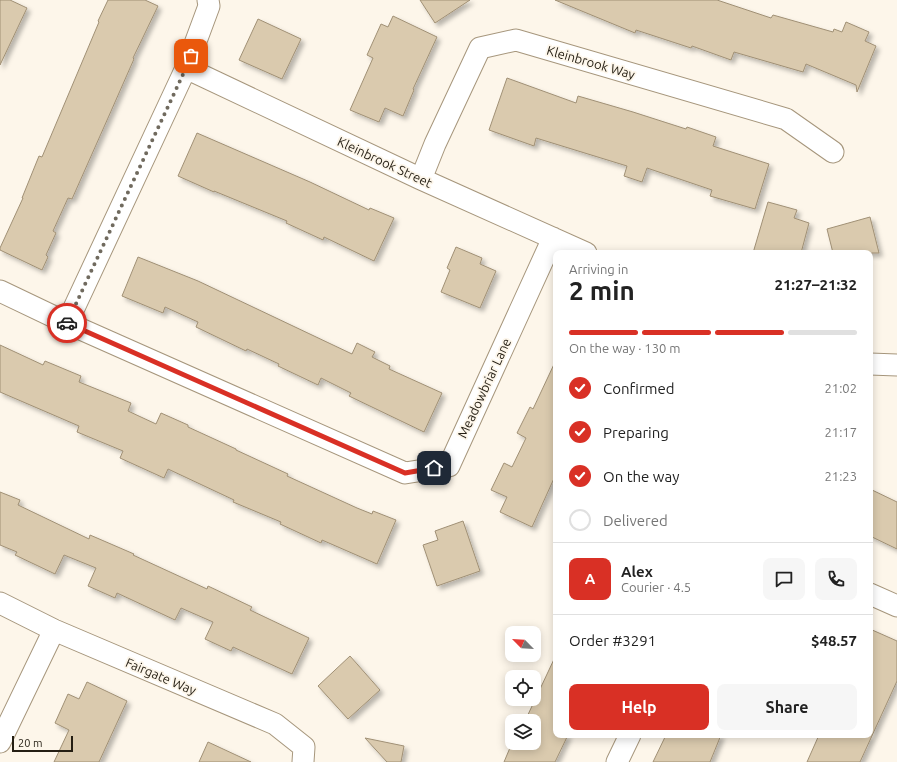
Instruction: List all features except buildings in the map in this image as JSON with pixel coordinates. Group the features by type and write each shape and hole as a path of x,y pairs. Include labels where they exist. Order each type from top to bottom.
{"street":[{"path":"67,323 186,68 208,6 208,0"},
{"name":"Kleinbrook Way","path":"421,179 435,144 480,48 516,40 786,119 833,152"},
{"name":"Kleinbrook Street","path":"186,68 421,179 579,250"},
{"name":"Meadowbriar Lane","path":"0,291 67,323 405,473 449,466 553,238"},
{"path":"873,364 897,365"},
{"path":"873,595 897,606"},
{"name":"Fairgate Way","path":"0,604 54,630 275,724 304,746 303,762"},
{"path":"0,742 54,630"},
{"path":"617,762 629,738"}],"way so far":[{"path":"67,323 191,56"}],"route":[{"path":"67,323 405,473 434,468"}]}
